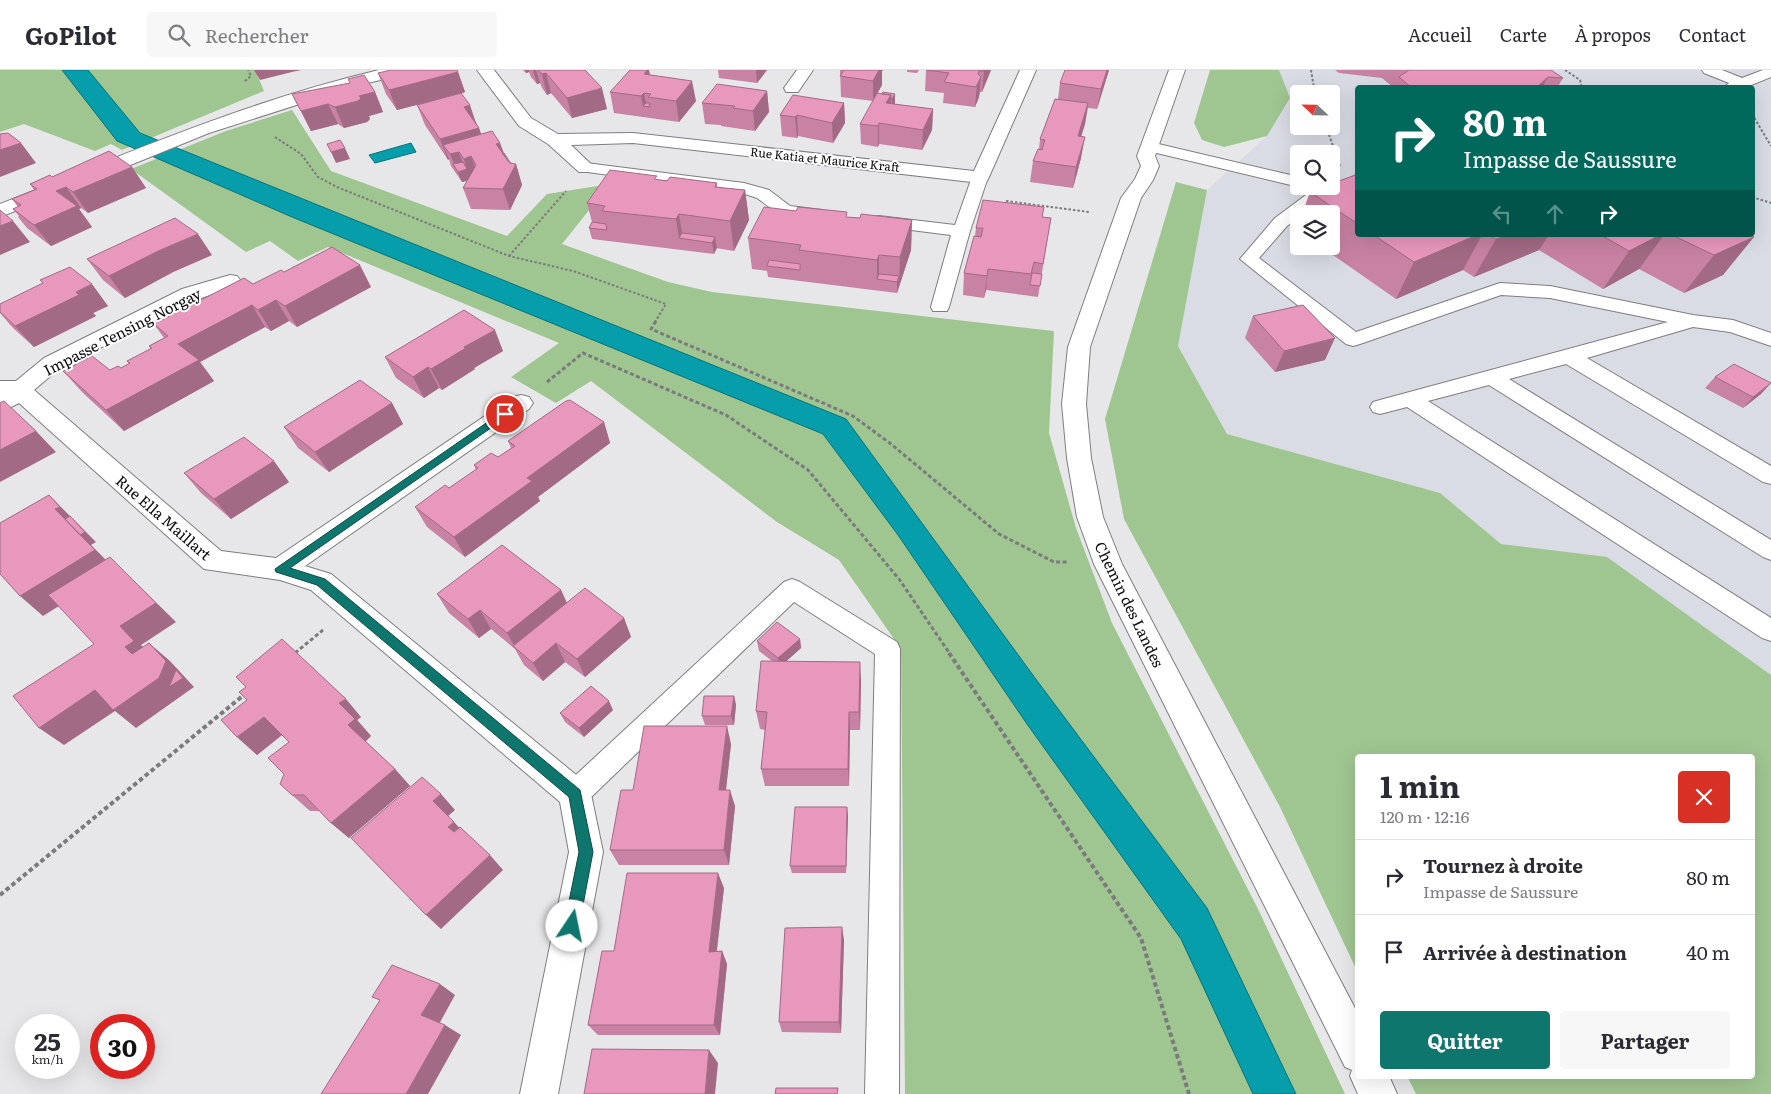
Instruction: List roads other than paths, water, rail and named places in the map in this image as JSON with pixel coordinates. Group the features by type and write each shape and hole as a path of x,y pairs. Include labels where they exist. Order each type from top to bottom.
{"street":[{"path":"0,211 202,129 246,115 350,76 400,70"},
{"path":"485,70 525,122 554,140 586,168"},
{"path":"792,88 805,70"},
{"path":"980,176 1028,70"},
{"name":"Chemin des Landes","path":"1177,70 1146,156 1150,166 1144,180 1131,198 1078,347 1074,404 1079,458 1090,516 1108,564 1355,1048"},
{"name":"Rue Katia et Maurice Kraft","path":"554,140 633,138 980,176"},
{"name":"Impasse Tensing Norgay","path":"6,395 52,364 190,294 230,281"},
{"name":"Rue Ella Maillart","path":"6,395 214,561 280,569 321,582 576,794"},
{"path":"280,569 521,403"},
{"path":"539,1094 586,852 576,794"},
{"path":"1370,1079 1378,1094"}],"lane":[{"path":"1710,70 1736,85 1771,72"},
{"path":"1150,147 1290,180"},
{"path":"586,168 744,188 763,194 785,210 831,216"},
{"path":"940,306 961,231 980,176"},
{"path":"1317,195 1281,222 1249,259 1353,340 1500,289 1550,292 1733,326 1770,339"},
{"path":"859,219 961,231"},
{"path":"1380,407 1570,356 1693,320"},
{"path":"1570,356 1771,476"},
{"path":"1491,377 1771,551"},
{"path":"1410,399 1771,630"},
{"path":"576,794 792,589 888,649 882,1094"}],"water":[{"path":"62,70 88,70 140,133 846,419 1035,678 1207,908 1296,1094 1253,1094 1181,939 1027,724 898,535 823,434 292,217 117,141"},
{"path":"411,143 416,152 375,163 369,155"}]}
